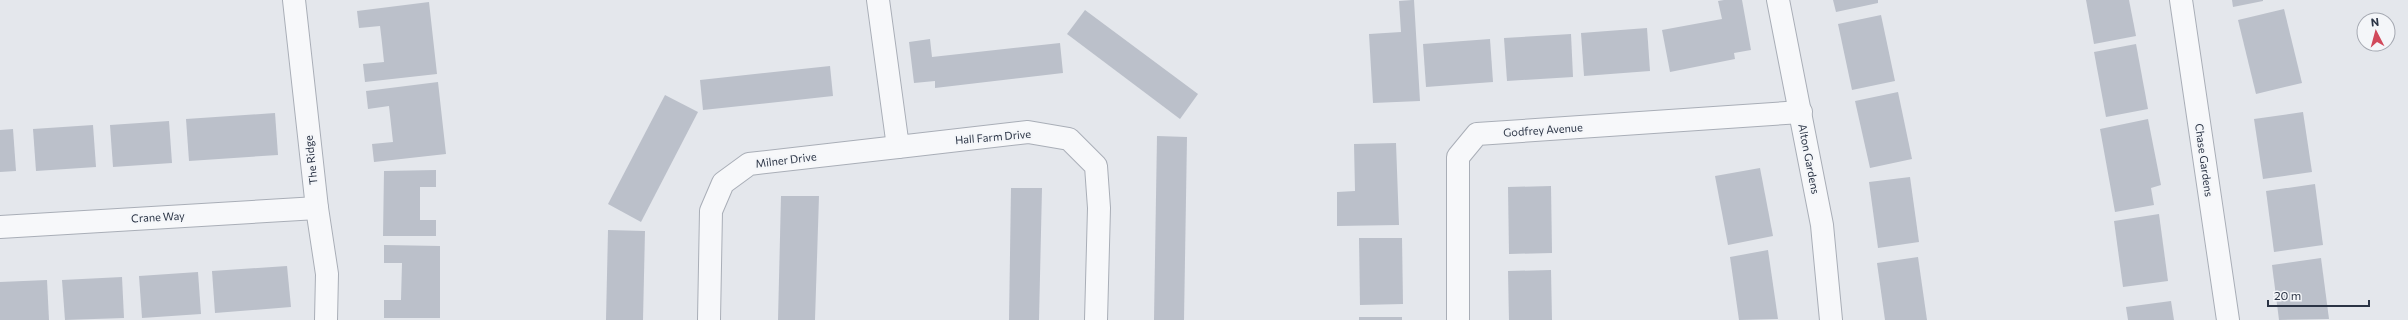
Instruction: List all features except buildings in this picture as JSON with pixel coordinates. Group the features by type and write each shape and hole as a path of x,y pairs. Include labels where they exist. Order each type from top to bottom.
{"street":[{"name":"The Ridge","path":"294,0 317,208 327,274 326,320"},
{"path":"878,0 898,147"},
{"name":"Alton Gardens","path":"1778,0 1822,225 1831,320"},
{"name":"Chase Gardens","path":"2181,0 2228,320"},
{"name":"Godfrey Avenue","path":"1458,320 1458,157 1477,134 1801,112"},
{"name":"Hall Farm Drive","path":"898,147 1028,132 1069,139 1096,166 1099,208 1096,320"},
{"name":"Milner Drive","path":"709,320 712,211 723,183 749,164 898,147"},
{"name":"Crane Way","path":"0,227 317,208"}]}
